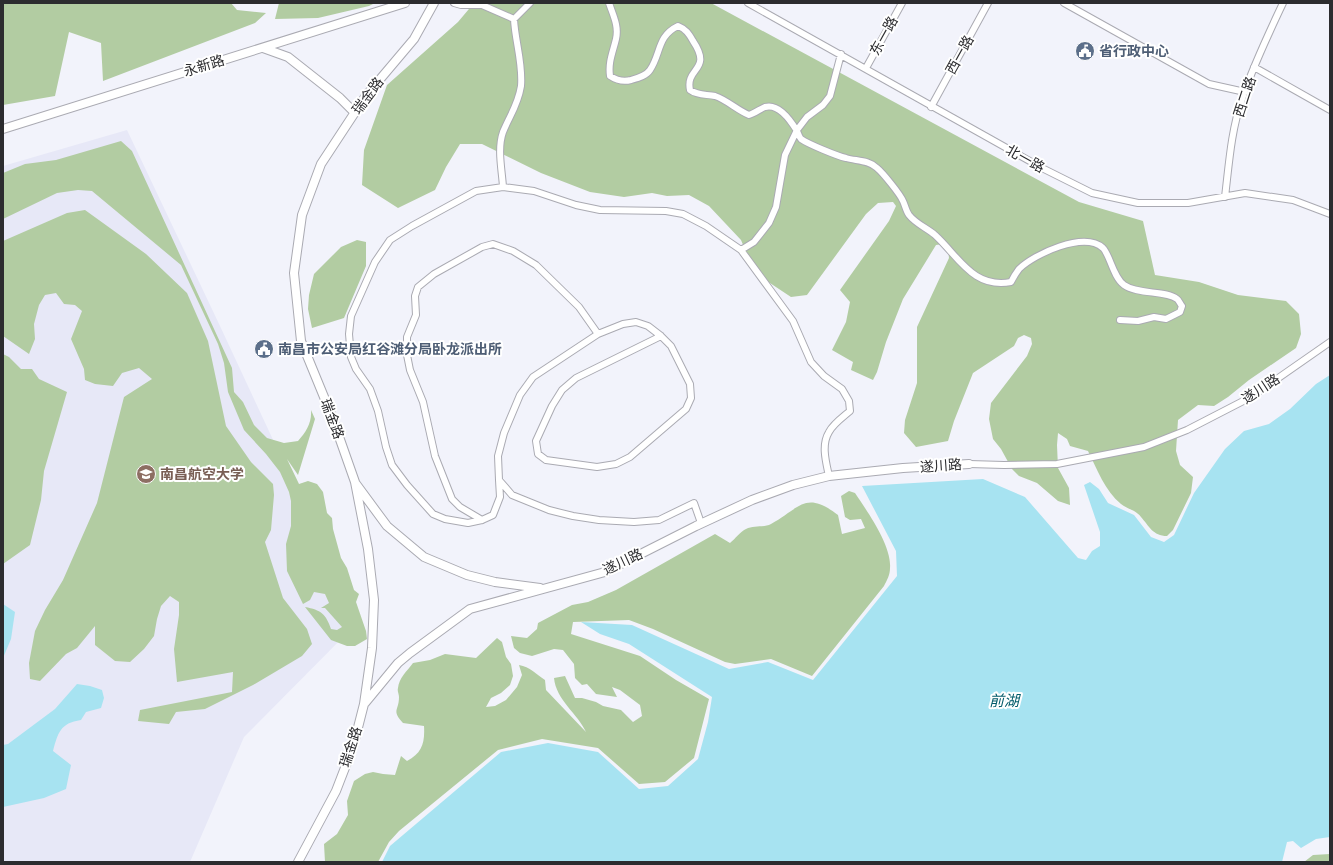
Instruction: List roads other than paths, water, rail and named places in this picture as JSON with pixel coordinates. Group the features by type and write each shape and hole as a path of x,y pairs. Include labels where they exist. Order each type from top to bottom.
{"street":[{"name":"永新路","path":"3,129 405,3"},
{"name":"瑞金路","path":"298,862 336,791 353,747 364,704 372,648 374,600 368,549 355,482 331,414 301,341 294,273 302,215 321,164 365,97 414,39 434,3"},
{"path":"454,3 461,5 482,5 514,19"},
{"path":"503,187 500,145 503,132 516,106 521,85 520,56 515,35 514,19 530,3"},
{"path":"609,3 616,23 616,38 610,55 610,76 616,80 628,81 640,78 649,71 662,41 672,29 678,26 683,28 688,32 700,54 700,65 690,78 690,90 695,94 714,96 749,115 771,106 778,108 801,138 829,153 866,162 877,167 903,200 908,214 921,226 935,234 955,258 974,276 990,282 1004,284 1011,282 1018,270 1047,251 1058,246 1091,242 1103,248 1117,276 1124,285 1136,290 1176,298 1182,306 1180,312 1166,319 1154,317 1138,321 1120,320"},
{"name":"北一路","path":"748,3 866,68 931,107 1044,169 1092,193 1138,203 1188,203 1245,194 1293,200 1330,214"},
{"name":"东一路","path":"866,68 902,3"},
{"name":"西一路","path":"931,107 988,3"},
{"path":"1064,3 1209,84 1245,92"},
{"name":"西二路","path":"1225,197 1232,140 1245,92 1254,67 1283,3"},
{"path":"263,48 288,57 340,98 355,113"},
{"path":"741,250 754,242 769,223 776,208 786,155 796,130 807,117 823,105 830,96 841,54"},
{"path":"1254,67 1330,110"},
{"path":"661,336 576,378 562,390 552,406 536,441 538,454 546,460 598,467 616,464 630,457 686,409 691,398 690,384 671,346 661,336 648,326 636,322 623,324 598,334 533,377 520,395 504,433 498,456 500,497 493,515 482,520 468,523 432,514 406,485 392,465 386,447 378,411 370,389 356,369 351,357 349,334 351,316 376,262 390,240 412,226 476,191 503,187 534,191 576,205 600,210 666,211 683,214 706,226 741,250 793,321 811,362 824,376 842,389 850,401 850,411 829,431 825,443 829,476"},
{"path":"482,520 460,507 452,499 435,456 423,402 410,370 407,355 407,337 416,315 415,296 418,288 434,274 482,247 493,244 513,251 536,265 579,307 598,334"},
{"name":"遂川路","path":"364,704 398,664 410,653 470,609 605,572 701,523 752,500 793,485 829,476 903,468 969,464 1057,464 1144,447 1187,430 1251,397 1330,342"},
{"path":"499,480 512,494 549,510 573,516 598,520 634,522 659,520 694,503 701,523"},
{"name":"遂川路","path":"355,482 387,526 424,557 467,575 495,582 545,588"}],"water":[{"name":"前湖","path":"1330,375 1330,837 1316,839 1301,848 1293,841 1287,842 1282,862 382,862 390,846 501,752 548,743 598,752 639,789 668,786 698,759 708,722 712,697 629,644 600,634 581,622 632,625 729,669 768,662 813,680 897,576 896,551 862,486 983,479 1025,497 1078,558 1086,560 1092,551 1100,546 1100,532 1084,485 1090,482 1099,489 1108,503 1134,515 1151,537 1164,542 1174,535 1194,493 1225,449 1244,431 1269,424 1290,409 1316,384"},
{"path":"3,604 15,612 11,639 3,658"},
{"path":"77,684 102,690 104,698 101,708 86,712 81,720 74,721 64,726 59,734 53,751 71,765 66,789 44,798 3,807 3,745 8,744 55,709"}],"place":[{"name":"省行政中心","path":"1085,51"},
{"name":"南昌市公安局红谷滩分局卧龙派出所","path":"264,349"},
{"name":"南昌航空大学","path":"146,474"}]}
